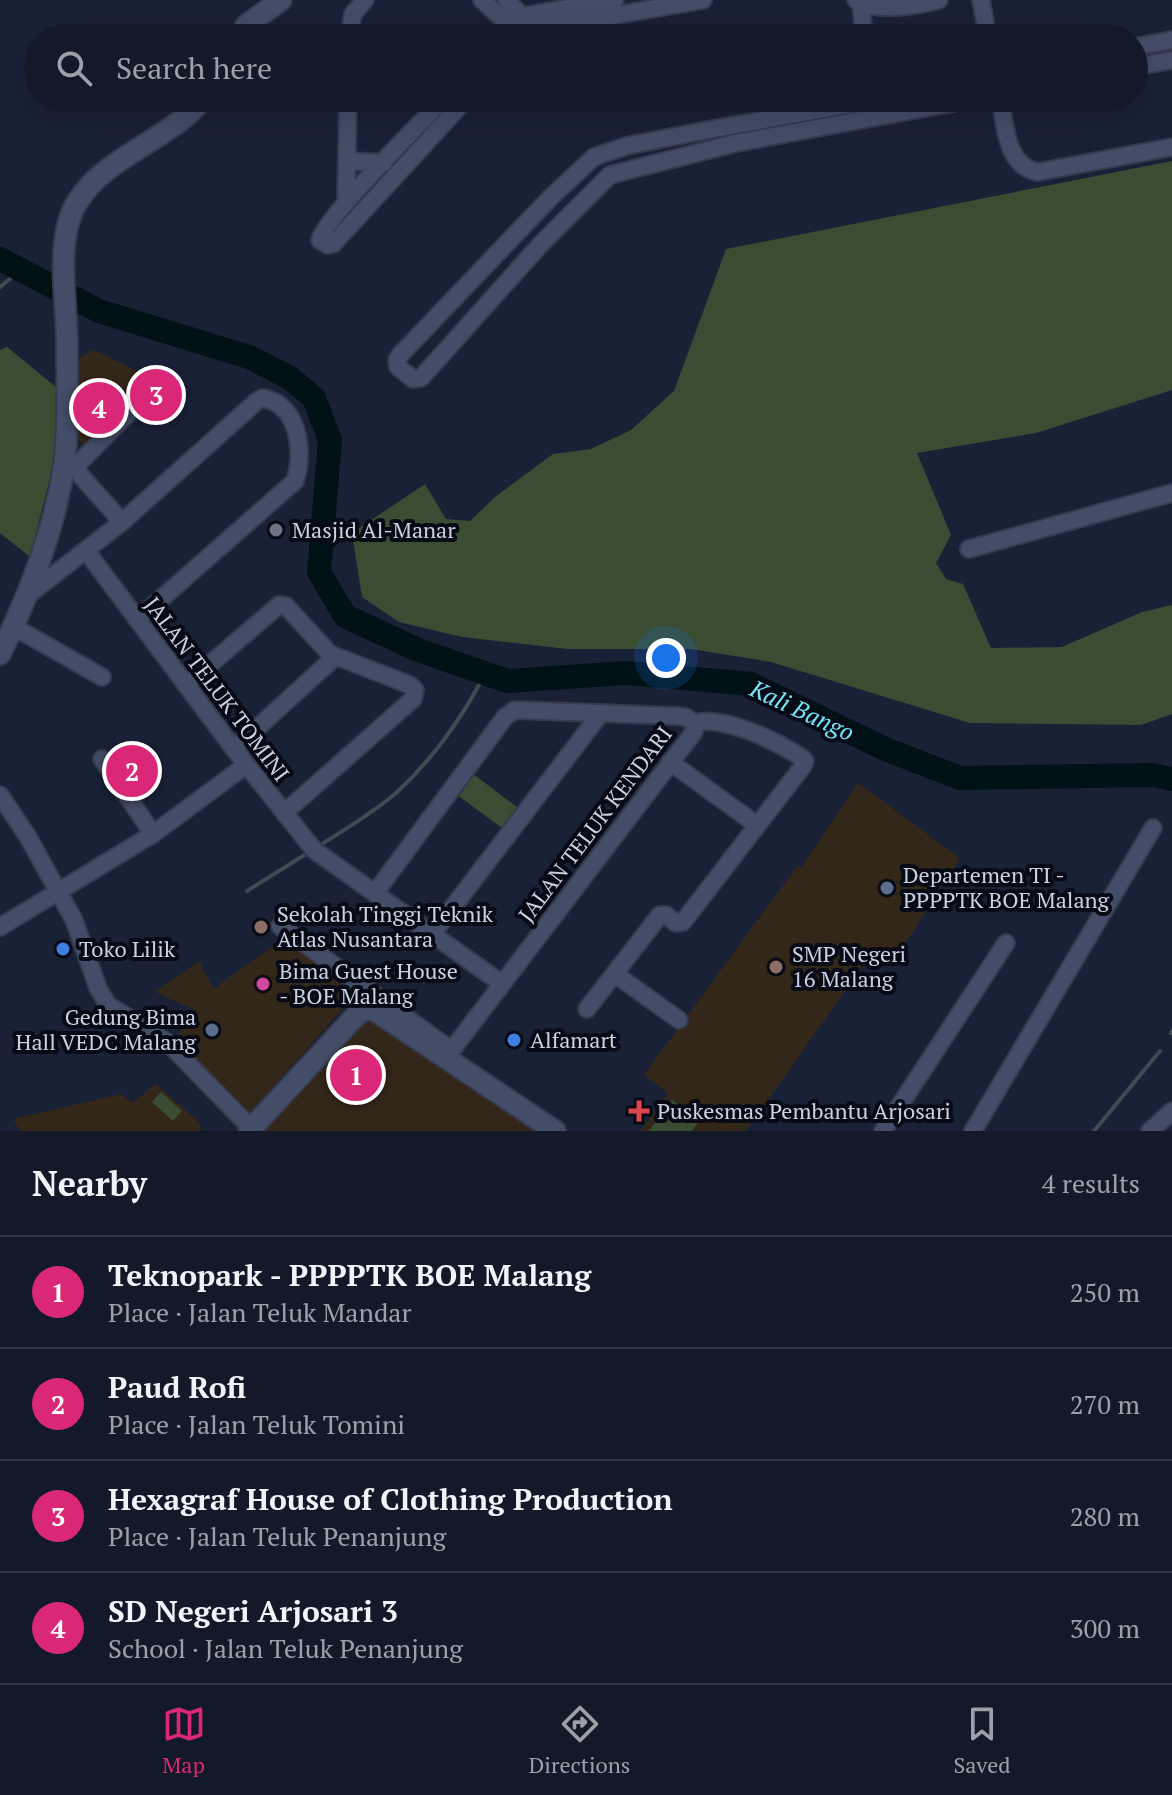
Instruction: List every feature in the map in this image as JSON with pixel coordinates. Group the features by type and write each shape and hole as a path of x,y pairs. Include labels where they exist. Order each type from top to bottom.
{"street":[{"path":"248,24 281,0"},
{"path":"351,24 353,14 365,0"},
{"path":"482,0 511,24"},
{"path":"506,0 517,24"},
{"path":"541,24 615,0"},
{"path":"561,24 703,0"},
{"path":"862,24 859,2 906,6 939,0"},
{"path":"981,0 985,24"},
{"path":"1148,44 1172,40"},
{"path":"1148,64 1172,60"},
{"path":"0,654 28,595 69,467 65,260 66,232 71,214 90,185 189,112"},
{"path":"346,203 348,112"},
{"path":"438,112 346,203 323,230 323,242 333,244 439,112"},
{"path":"826,112 687,134 626,146 594,157 551,197 401,354 398,367 413,379 421,378 541,244 610,175 847,112"},
{"path":"1003,112 1010,146 1020,165 1029,171 1038,172 1172,147"},
{"path":"594,157 610,175"},
{"path":"347,161 384,163"},
{"path":"69,467 164,377"},
{"path":"28,595 87,552 262,398 274,400 294,421 299,464 295,481 137,620"},
{"path":"69,467 122,522"},
{"path":"969,549 1172,493"},
{"name":"JALAN TELUK TOMINI","path":"87,552 246,765 314,850 501,983"},
{"path":"186,685 276,607 286,606 335,657 410,685 416,693 413,699 284,813"},
{"path":"14,627 102,677"},
{"path":"234,749 335,657"},
{"path":"375,893 505,717 515,710 686,717 694,728 702,721 769,737 805,761 683,922 676,923 666,915 660,915 587,1009"},
{"path":"433,933 601,713"},
{"name":"JALAN TELUK KENDARI","path":"448,1054 694,728"},
{"path":"102,759 153,834"},
{"path":"670,762 757,825"},
{"path":"0,927 153,834 246,765"},
{"path":"0,795 28,837 74,920 98,988 108,1005 167,1042 250,1130 361,1012 369,1009 377,1012 448,1054"},
{"path":"973,1131 1153,828"},
{"path":"280,926 555,1131"},
{"path":"883,1131 1006,943"},
{"path":"615,974 679,1020"},
{"path":"1150,1131 1172,1111"}],"shaded area":[{"path":"94,350 153,379 85,446 74,436 76,359"},
{"path":"858,783 960,858 898,955 866,961 746,1131 640,1131 668,1093 644,1075 798,865 801,868"},
{"path":"283,939 357,993 246,1117 173,1040 197,1011 155,992 199,961 213,989"},
{"path":"372,1019 545,1131 260,1131 364,1020"},
{"path":"156,1084 199,1122 202,1131 20,1131 13,1119 121,1094 132,1103"}],"green space":[{"path":"1172,161 1172,390 1036,433 917,453 951,535 936,563 946,579 963,584 991,648 1062,647 1142,612 1172,605 1172,714 1141,725 970,723 771,662 691,649 568,649 462,637 399,622 362,597 352,533 425,484 446,519 470,521 495,497 553,454 591,449 631,430 674,391 726,249"},
{"path":"7,347 56,387 56,454 30,557 0,533 0,350"},
{"path":"472,773 522,811 506,831 456,794"},
{"path":"161,1092 182,1111 173,1121 152,1102"},
{"path":"672,1100 700,1120 692,1131 649,1131"}],"waterway":[{"name":"Kali Bango","path":"0,259 99,311 249,357 290,378 314,398 330,440 319,572 345,616 418,650 507,681 626,673 751,684 885,749 960,778 1152,775 1172,779"},
{"path":"0,287 21,270"},
{"path":"319,846 378,807 409,780 446,737 485,673"},
{"path":"247,891 306,854"},
{"path":"1094,1131 1160,1051"}],"place":[{"name":"Hexagraf House of Clothing Production","path":"156,395"},
{"name":"SD Negeri Arjosari 3","path":"99,408"},
{"name":"Masjid Al-Manar","path":"276,530"},
{"name":"Paud Rofi","path":"132,771"},
{"name":"Departemen TI - PPPPTK BOE Malang","path":"887,888"},
{"name":"Sekolah Tinggi Teknik Atlas Nusantara","path":"261,927"},
{"name":"Toko Lilik","path":"63,949"},
{"name":"SMP Negeri 16 Malang","path":"776,967"},
{"name":"Bima Guest House - BOE Malang","path":"263,984"},
{"name":"Gedung Bima Hall VEDC Malang","path":"212,1030"},
{"name":"Alfamart","path":"514,1040"},
{"name":"Teknopark - PPPPTK BOE Malang","path":"356,1075"},
{"name":"Puskesmas Pembantu Arjosari","path":"639,1111"}]}
